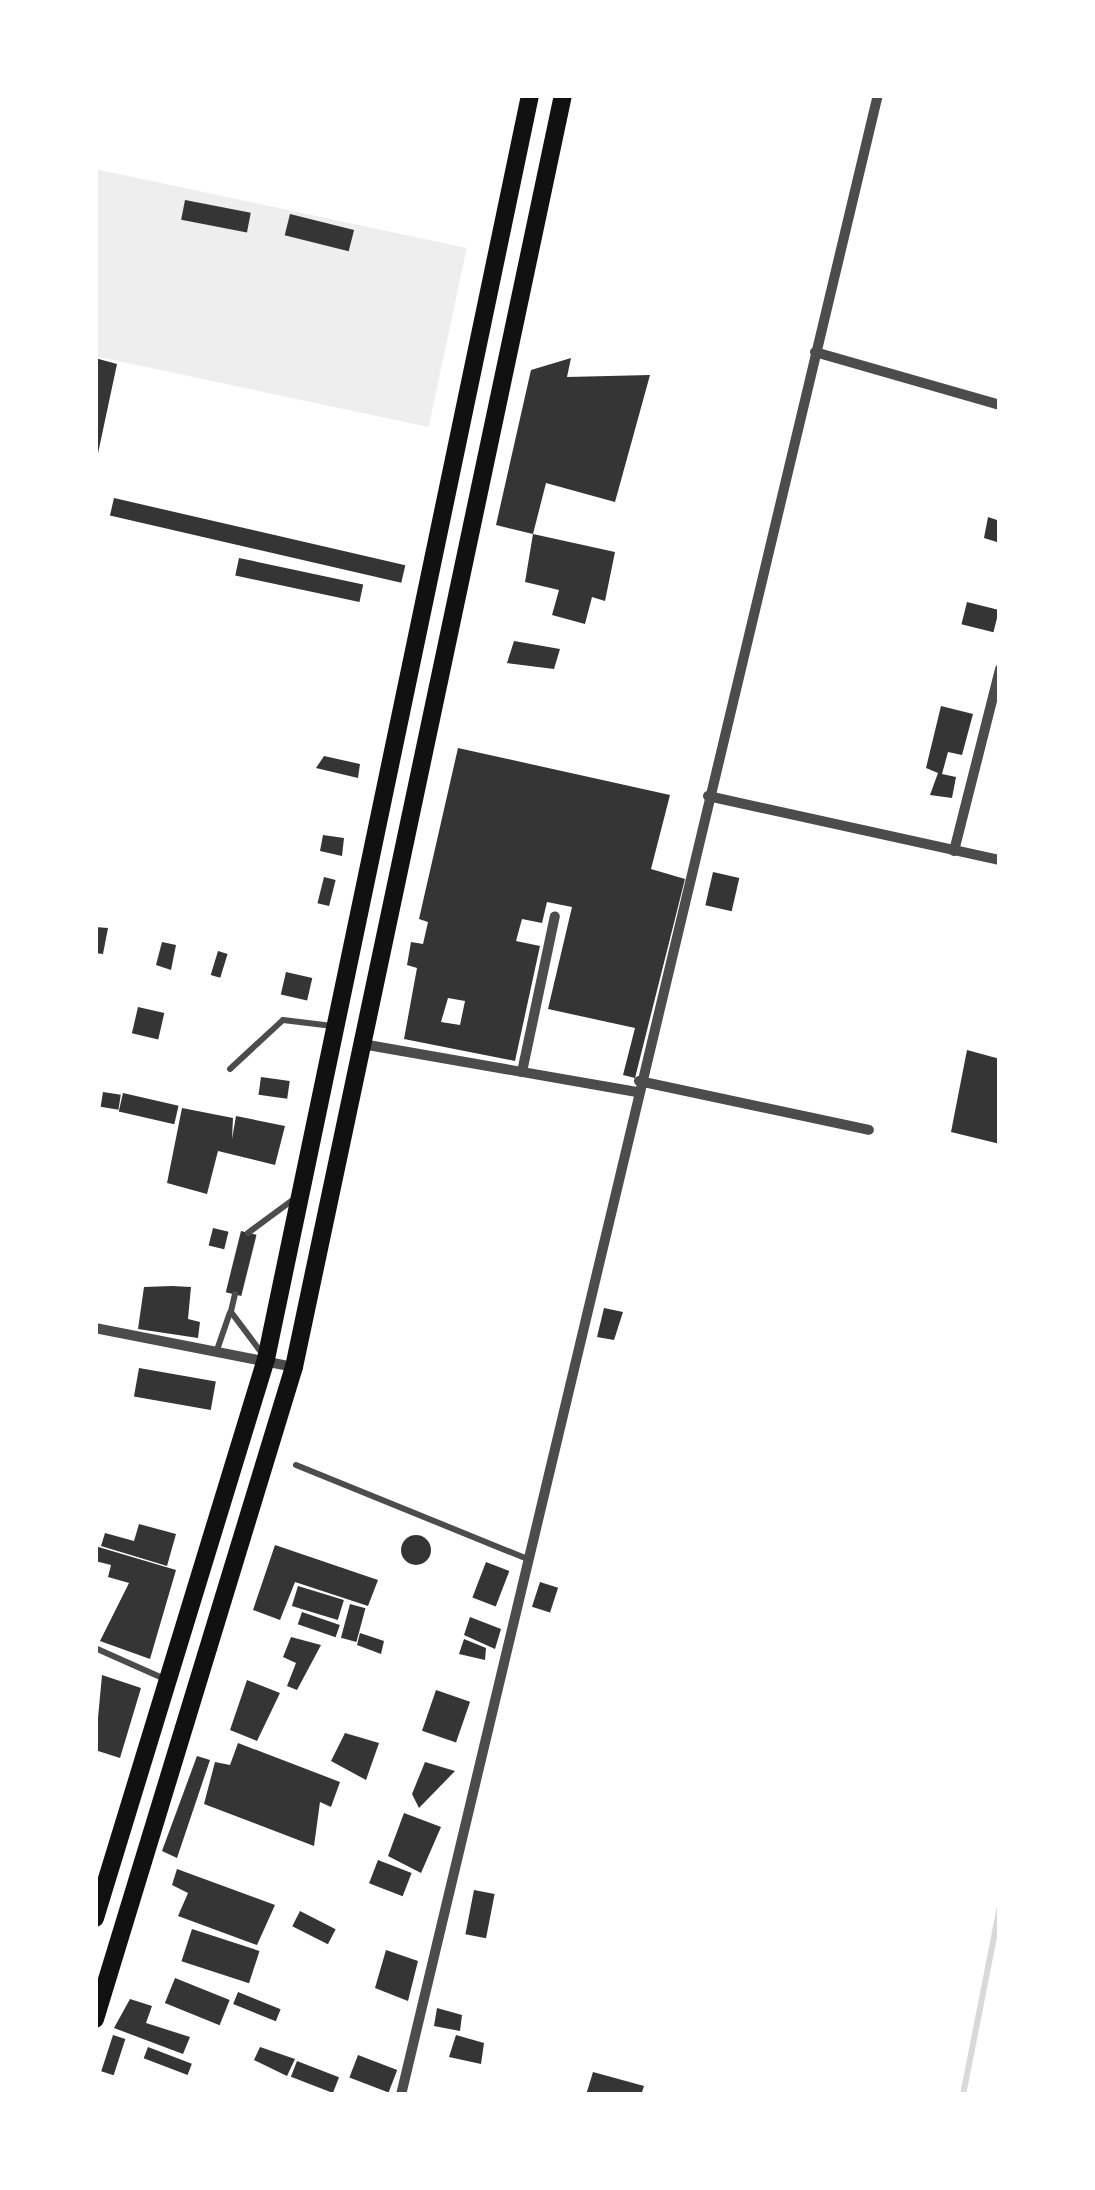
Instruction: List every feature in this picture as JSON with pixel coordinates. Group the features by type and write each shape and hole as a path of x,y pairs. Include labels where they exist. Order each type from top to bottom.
{"main road":[{"path":"95,1918 171,1681 266,1359 530,95"},
{"path":"95,2019 294,1367 563,95"}],"street":[{"path":"401,2095 638,1087 878,95"},
{"path":"815,352 1000,406"},
{"path":"954,850 1000,669"},
{"path":"708,796 1000,860"},
{"path":"522,1072 556,916"},
{"path":"362,1044 522,1072 638,1087 869,1130"},
{"path":"95,1328 294,1367"}],"lane":[{"path":"230,1070 283,1020 333,1026"},
{"path":"248,1233 299,1195"},
{"path":"216,1350 235,1294"},
{"path":"231,1312 266,1359"},
{"path":"296,1466 530,1559"},
{"path":"95,1648 171,1681"}],"shaded area":[{"path":"95,169 467,248 429,427 95,356"}],"building":[{"path":"185,200 251,213 247,232 181,220"},
{"path":"290,214 354,230 349,251 285,235"},
{"path":"95,358 117,364 97,458 95,458"},
{"path":"571,358 567,377 650,375 615,502 546,483 533,534 496,525 531,370"},
{"path":"114,498 405,565 401,583 110,516"},
{"path":"988,517 1000,521 1000,543 984,538"},
{"path":"533,534 615,552 605,601 592,597 585,624 552,615 559,590 525,582"},
{"path":"239,558 363,584 359,602 235,576"},
{"path":"967,602 999,610 993,632 961,624"},
{"path":"514,641 560,649 554,669 507,663"},
{"path":"941,706 973,714 962,755 948,752 942,774 956,777 952,798 930,795 938,773 926,768"},
{"path":"458,748 670,795 651,869 685,879 635,1078 623,1075 635,1028 548,1009 572,907 547,902 542,923 522,919 516,941 540,946 515,1061 404,1039 417,968 407,965 411,942 423,944 428,922 419,919","holes":["448,998 465,1001 460,1025 441,1022"]},
{"path":"324,756 360,764 358,778 316,768"},
{"path":"323,835 344,838 342,856 320,851"},
{"path":"713,872 739,878 732,911 705,905"},
{"path":"324,877 336,880 329,906 317,903"},
{"path":"95,927 108,928 103,954 95,953"},
{"path":"162,942 176,945 171,970 156,965"},
{"path":"218,951 228,954 220,978 211,975"},
{"path":"286,972 312,978 307,1000 281,994"},
{"path":"138,1007 164,1013 158,1039 132,1033"},
{"path":"967,1050 1000,1059 1000,1144 951,1132"},
{"path":"261,1077 290,1081 287,1099 258,1095"},
{"path":"103,1092 121,1095 118,1110 101,1107"},
{"path":"123,1093 179,1106 174,1124 119,1112"},
{"path":"182,1108 233,1118 232,1139 236,1116 285,1126 275,1165 218,1151 207,1194 167,1183"},
{"path":"213,1228 229,1232 224,1249 209,1245"},
{"path":"241,1231 257,1235 241,1296 226,1292"},
{"path":"144,1287 191,1287 188,1319 200,1322 198,1338 138,1329"},
{"path":"604,1308 623,1312 614,1340 597,1337"},
{"path":"139,1368 216,1382 211,1410 134,1397"},
{"path":"139,1524 176,1534 167,1566 101,1546 105,1533 134,1541"},
{"path":"416,1535 427,1539 431,1550 427,1561 416,1565 405,1561 401,1550 405,1539"},
{"path":"275,1545 378,1580 368,1606 295,1582 280,1620 253,1610"},
{"path":"95,1546 176,1570 150,1659 100,1641 129,1583 108,1577 111,1565 95,1561"},
{"path":"486,1562 509,1571 496,1606 472,1597"},
{"path":"540,1582 558,1588 550,1613 532,1607"},
{"path":"298,1586 344,1600 338,1620 292,1606"},
{"path":"350,1604 365,1608 356,1642 341,1638"},
{"path":"302,1612 340,1625 336,1637 298,1624"},
{"path":"470,1617 501,1629 495,1649 464,1635"},
{"path":"360,1633 384,1641 381,1654 357,1645"},
{"path":"291,1637 321,1645 297,1690 287,1686 296,1663 283,1657"},
{"path":"464,1639 486,1648 485,1660 459,1654"},
{"path":"102,1675 141,1688 120,1758 95,1750"},
{"path":"247,1680 280,1693 257,1741 230,1730"},
{"path":"436,1690 470,1702 456,1742 422,1731"},
{"path":"345,1733 379,1743 366,1780 331,1761"},
{"path":"238,1743 340,1782 331,1807 320,1802 314,1846 204,1804 215,1762 230,1765"},
{"path":"197,1756 210,1760 177,1858 162,1851"},
{"path":"425,1762 455,1771 419,1808 412,1794"},
{"path":"404,1813 441,1827 421,1873 388,1856"},
{"path":"378,1860 412,1873 403,1896 369,1883"},
{"path":"177,1869 275,1905 257,1945 178,1916 188,1893 172,1885"},
{"path":"474,1890 495,1894 486,1938 465,1934"},
{"path":"300,1911 336,1929 328,1944 292,1926"},
{"path":"192,1929 260,1951 249,1983 181,1961"},
{"path":"386,1950 418,1961 408,2001 375,1988"},
{"path":"175,1978 230,2000 220,2025 165,2003"},
{"path":"238,1992 281,2009 276,2021 233,2004"},
{"path":"130,1999 152,2006 146,2023 190,2037 183,2054 114,2028"},
{"path":"437,2008 462,2015 460,2031 434,2026"},
{"path":"113,2035 125,2039 114,2075 101,2071"},
{"path":"456,2035 484,2043 481,2064 449,2057"},
{"path":"148,2047 192,2064 188,2075 144,2058"},
{"path":"260,2047 295,2059 287,2076 254,2060"},
{"path":"358,2055 397,2070 389,2092 349,2077"},
{"path":"297,2061 339,2077 333,2093 291,2077"},
{"path":"593,2072 644,2086 641,2095 586,2095"}],"waterway":[{"path":"963,2095 1000,1906"}]}
